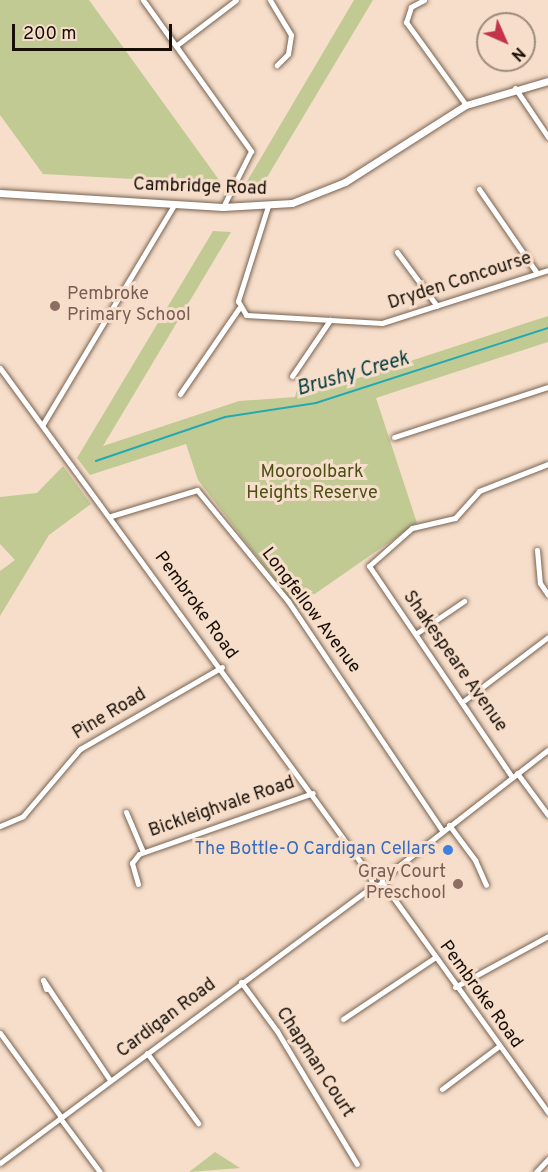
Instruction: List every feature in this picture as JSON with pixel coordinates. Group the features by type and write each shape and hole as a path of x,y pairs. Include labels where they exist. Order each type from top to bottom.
{"main road":[{"name":"Cambridge Road","path":"0,193 223,207 268,206 309,198 345,182 466,105 515,88 548,81"}],"street":[{"path":"143,0 251,151 223,207"},
{"path":"177,45 236,0"},
{"path":"270,0 291,35 288,54 277,65"},
{"path":"424,0 411,7 406,22 466,105"},
{"path":"515,88 548,137"},
{"path":"479,189 537,273"},
{"path":"43,424 174,205"},
{"path":"180,394 239,308 268,206"},
{"path":"397,252 437,306"},
{"name":"Dryden Concourse","path":"239,308 250,315 382,323 548,270"},
{"path":"292,376 330,320"},
{"name":"Pembroke Road","path":"0,368 2,376 43,424 548,1112"},
{"path":"394,437 548,387"},
{"name":"Shakespeare Avenue","path":"548,464 479,491 455,519 412,528 369,566 465,700 515,775 548,815"},
{"name":"Longfellow Avenue","path":"111,516 197,490 288,601 387,741 442,831"},
{"path":"537,550 540,583 548,595"},
{"path":"417,633 464,601"},
{"path":"465,700 548,637"},
{"name":"Pine Road","path":"0,826 23,816 80,749 222,667"},
{"name":"Cardigan Road","path":"0,1163 548,750"},
{"name":"Bickleighvale Road","path":"138,884 132,863 143,852 313,793"},
{"path":"126,812 143,852"},
{"path":"449,825 475,860 486,885"},
{"path":"455,987 548,936"},
{"path":"343,1019 434,958"},
{"name":"Chapman Court","path":"241,982 277,1031 357,1164"},
{"path":"46,989 110,1080"},
{"path":"0,1033 100,1172"},
{"path":"442,1089 499,1046"},
{"path":"147,1053 198,1123"},
{"path":"536,1172 548,1159"}],"green space":[{"path":"0,0 89,0 222,184 43,174 0,115"},
{"path":"354,0 373,0 263,184 246,183"},
{"name":"Mooroolbark Heights Reserve","path":"213,231 231,232 103,446 239,401 295,397 299,382 298,396 303,396 548,316 548,342 376,398 417,523 296,607 198,480 186,444 90,475 77,458"},
{"path":"63,466 91,504 49,535 0,616 0,571 15,560 0,544 0,497 37,493"},
{"path":"215,1152 240,1168 189,1172"}],"waterway":[{"name":"Brushy Creek","path":"96,461 225,417 316,403 548,328"}],"place":[{"name":"Pembroke Primary School","path":"55,306"},
{"name":"The Bottle-O Cardigan Cellars","path":"448,850"},
{"name":"Gray Court Preschool","path":"458,884"}]}
